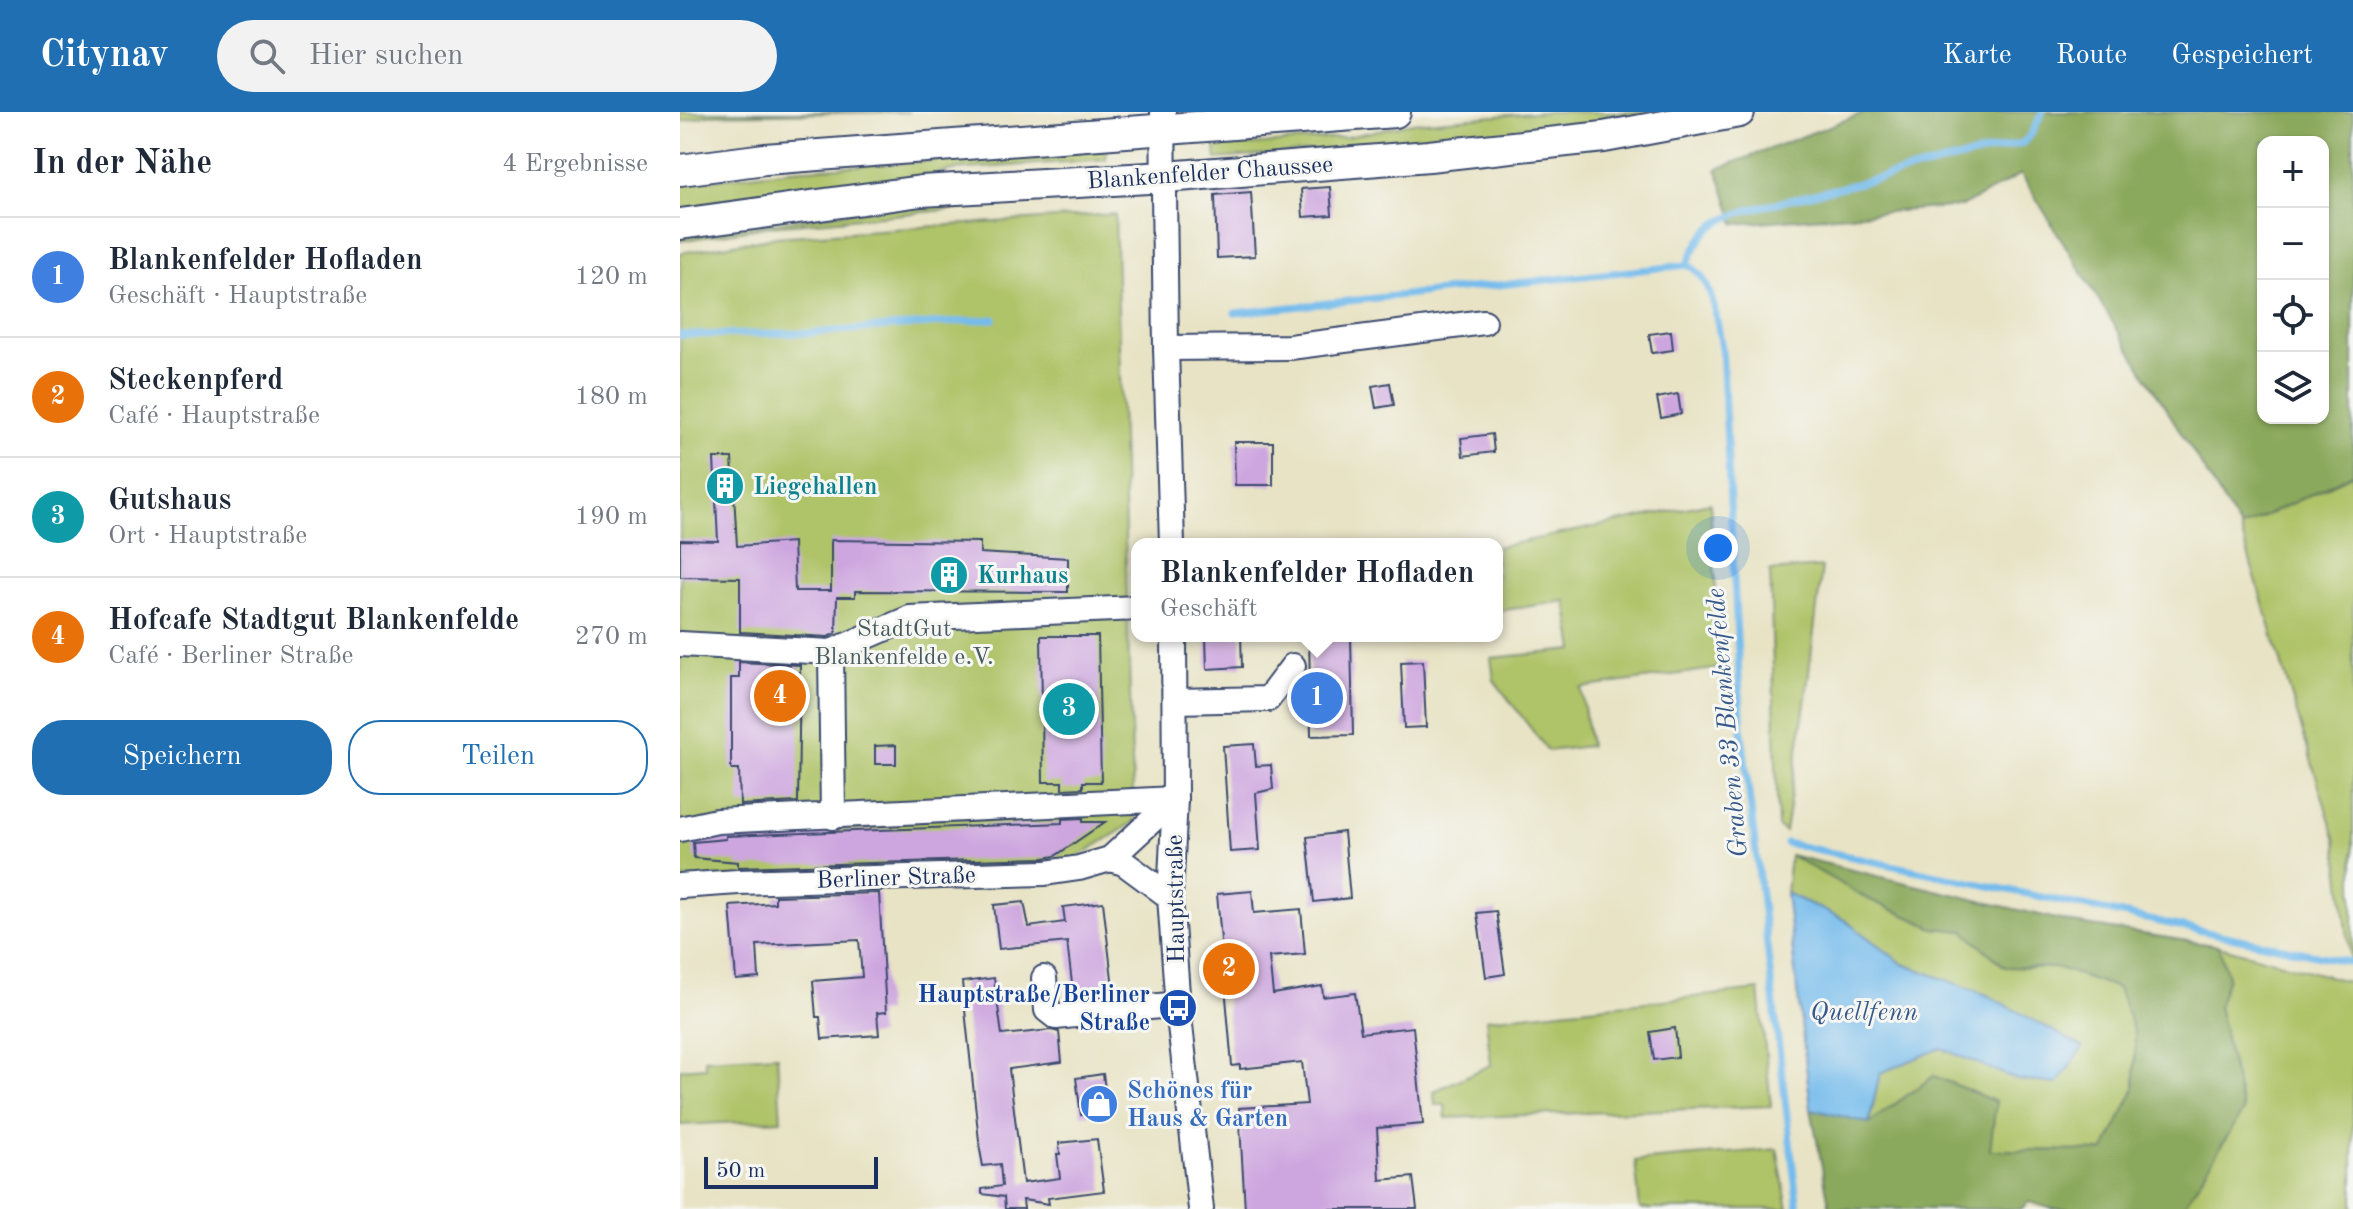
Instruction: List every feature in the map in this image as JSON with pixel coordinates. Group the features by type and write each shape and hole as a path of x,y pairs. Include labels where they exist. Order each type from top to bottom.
{"main road":[{"name":"Blankenfelder Chaussee","path":"680,170 1164,120 1395,112"},
{"name":"Blankenfelder Chaussee","path":"680,224 921,191 1166,177 1429,156 1604,137 1739,112"}],"street":[{"path":"1164,120 1172,538"},
{"path":"1166,348 1290,347 1484,322"},
{"path":"680,644 831,652 910,618 1131,608"},
{"name":"Hauptstraße","path":"1174,642 1175,799 1170,897 1178,1004 1201,1209"},
{"path":"831,652 833,817"},
{"path":"1175,701 1268,699 1293,666"},
{"path":"680,829 717,821 1175,799"},
{"name":"Berliner Straße","path":"680,886 1045,873 1079,868 1110,859 1175,799"},
{"path":"1110,859 1124,863 1170,897"},
{"path":"1044,978 1047,1010 1056,1017 1178,1004"}],"green space":[{"path":"680,112 909,112 708,115 680,122"},
{"path":"1545,112 1681,112 1572,130 1216,159 1215,148 1347,137 1412,123"},
{"path":"1866,112 2353,112 2353,474 2240,528 2021,174 1963,206 1735,224 1717,169"},
{"path":"1107,150 1106,159 952,170 913,180 680,212 680,184 790,170"},
{"path":"988,201 989,206 771,226 680,241 680,236 859,211"},
{"name":"StadtGut Blankenfelde e.V.","path":"1115,214 1134,822 1068,863 680,879 680,253 776,237"},
{"path":"2353,474 2353,979 2336,841 2240,528"},
{"path":"1710,503 1721,668 1581,688 1590,746 1548,751 1494,680 1491,658 1574,650 1566,601 1503,610 1503,546"},
{"path":"1822,567 1785,832 1778,827 1770,571"},
{"path":"1790,855 1868,898 1934,928 1964,931 2005,967 2059,968 2118,988 2135,1034 2135,1089 2104,1151 1990,1150 1934,1076 1869,1123 1880,1073 1941,1048 2018,1080 1987,995 1903,964 1843,919 1786,893"},
{"path":"1790,855 2073,923 2219,946 2228,977 2218,1007 2243,1111 2182,1209 2053,1209 2029,1202 2021,1209 1830,1209 1811,1109 1869,1123 1934,1076 1996,1102 1990,1150 2104,1151 2135,1089 2135,1035 2118,988 2059,968 2005,967 1964,931 1934,928 1868,899"},
{"path":"2219,946 2353,983 2353,1209 2182,1209 2243,1111 2218,1006 2228,977"},
{"path":"1759,990 1771,1106 1446,1118 1445,1105 1435,1105 1434,1091 1491,1065 1486,1019"},
{"path":"777,1055 781,1120 680,1125 680,1069 705,1067 705,1059"},
{"path":"1777,1149 1788,1209 1640,1209 1635,1161"}],"water":[{"name":"Quellfenn","path":"1786,893 1843,919 1903,964 1987,995 2083,1047 2057,1084 2018,1080 1941,1048 1880,1073 1869,1123 1811,1109"}],"building":[{"path":"1330,187 1332,215 1303,217 1301,189"},
{"path":"1251,192 1255,256 1217,258 1215,195"},
{"path":"1671,331 1673,350 1652,353 1649,334"},
{"path":"1390,383 1394,405 1376,408 1372,386"},
{"path":"1678,394 1681,414 1661,418 1657,398"},
{"path":"1492,434 1494,452 1463,456 1461,438"},
{"path":"1234,442 1273,442 1273,485 1235,485"},
{"path":"714,458 732,458 737,546 793,542 795,591 831,591 831,540 980,542 980,553 1068,558 1068,592 855,591 855,597 837,597 836,633 828,637 740,632 740,578 680,577 680,540 718,541"},
{"path":"1041,636 1098,636 1101,782 1083,782 1083,788 1062,789 1062,782 1043,782"},
{"path":"1206,642 1241,642 1242,667 1207,669"},
{"path":"1309,642 1351,642 1353,735 1311,736"},
{"path":"1423,661 1426,727 1404,728 1401,662"},
{"path":"739,662 800,665 798,802 740,805 739,769 731,769 731,678 739,678"},
{"path":"1254,744 1256,766 1271,765 1273,789 1256,793 1260,850 1230,852 1223,746"},
{"path":"896,745 896,764 875,764 875,746"},
{"path":"1083,818 1083,822 1105,822 1055,856 1044,858 738,867 738,862 694,858 693,842 726,839 726,836 1062,823 1062,819"},
{"path":"1344,832 1350,898 1314,902 1307,837"},
{"path":"1252,891 1254,913 1301,909 1305,954 1269,957 1273,994 1322,986 1323,997 1355,993 1361,1033 1413,1027 1423,1124 1377,1128 1380,1180 1413,1177 1417,1209 1245,1209 1239,1108 1307,1104 1302,1062 1240,1069 1240,1065 1232,1066 1217,894"},
{"path":"879,893 886,1012 877,1013 879,1035 822,1039 820,1017 816,1017 813,981 862,977 859,940 757,945 759,978 736,980 730,906 775,903 775,896"},
{"path":"1024,902 1029,927 1065,922 1063,907 1103,902 1114,996 1074,1000 1067,942 999,949 994,905"},
{"path":"1496,911 1505,974 1486,977 1477,913"},
{"path":"994,978 1002,1035 1051,1030 1059,1032 1062,1062 1009,1069 1023,1183 1060,1178 1059,1143 1097,1139 1104,1191 1048,1198 1049,1204 1023,1200 1024,1209 1005,1209 1004,1197 982,1194 982,1189 1002,1186 1000,1164 983,1166 962,982"},
{"path":"1675,1028 1678,1057 1654,1060 1650,1032"},
{"path":"1103,1074 1108,1111 1081,1115 1076,1078"}],"waterway":[{"path":"1687,265 1703,235 1716,224 1735,215 2023,143 2042,113"},
{"name":"Graben 33 Blankenfelde","path":"1235,313 1687,265 1703,279 1712,300 1722,347 1742,733 1798,1209"},
{"name":"Graben 33 Blankenfelde","path":"680,335 811,333 994,319"},
{"path":"1786,843 2353,963"}],"place":[{"name":"Liegehallen","path":"725,486"},
{"name":"Kurhaus","path":"949,575"},
{"name":"Hofcafe Stadtgut Blankenfelde","path":"780,696"},
{"name":"Blankenfelder Hofladen","path":"1317,698"},
{"name":"Gutshaus","path":"1069,709"},
{"name":"Steckenpferd","path":"1229,969"},
{"name":"Hauptstraße/Berliner Straße","path":"1178,1008"},
{"name":"Schönes für Haus & Garten","path":"1099,1104"}]}
